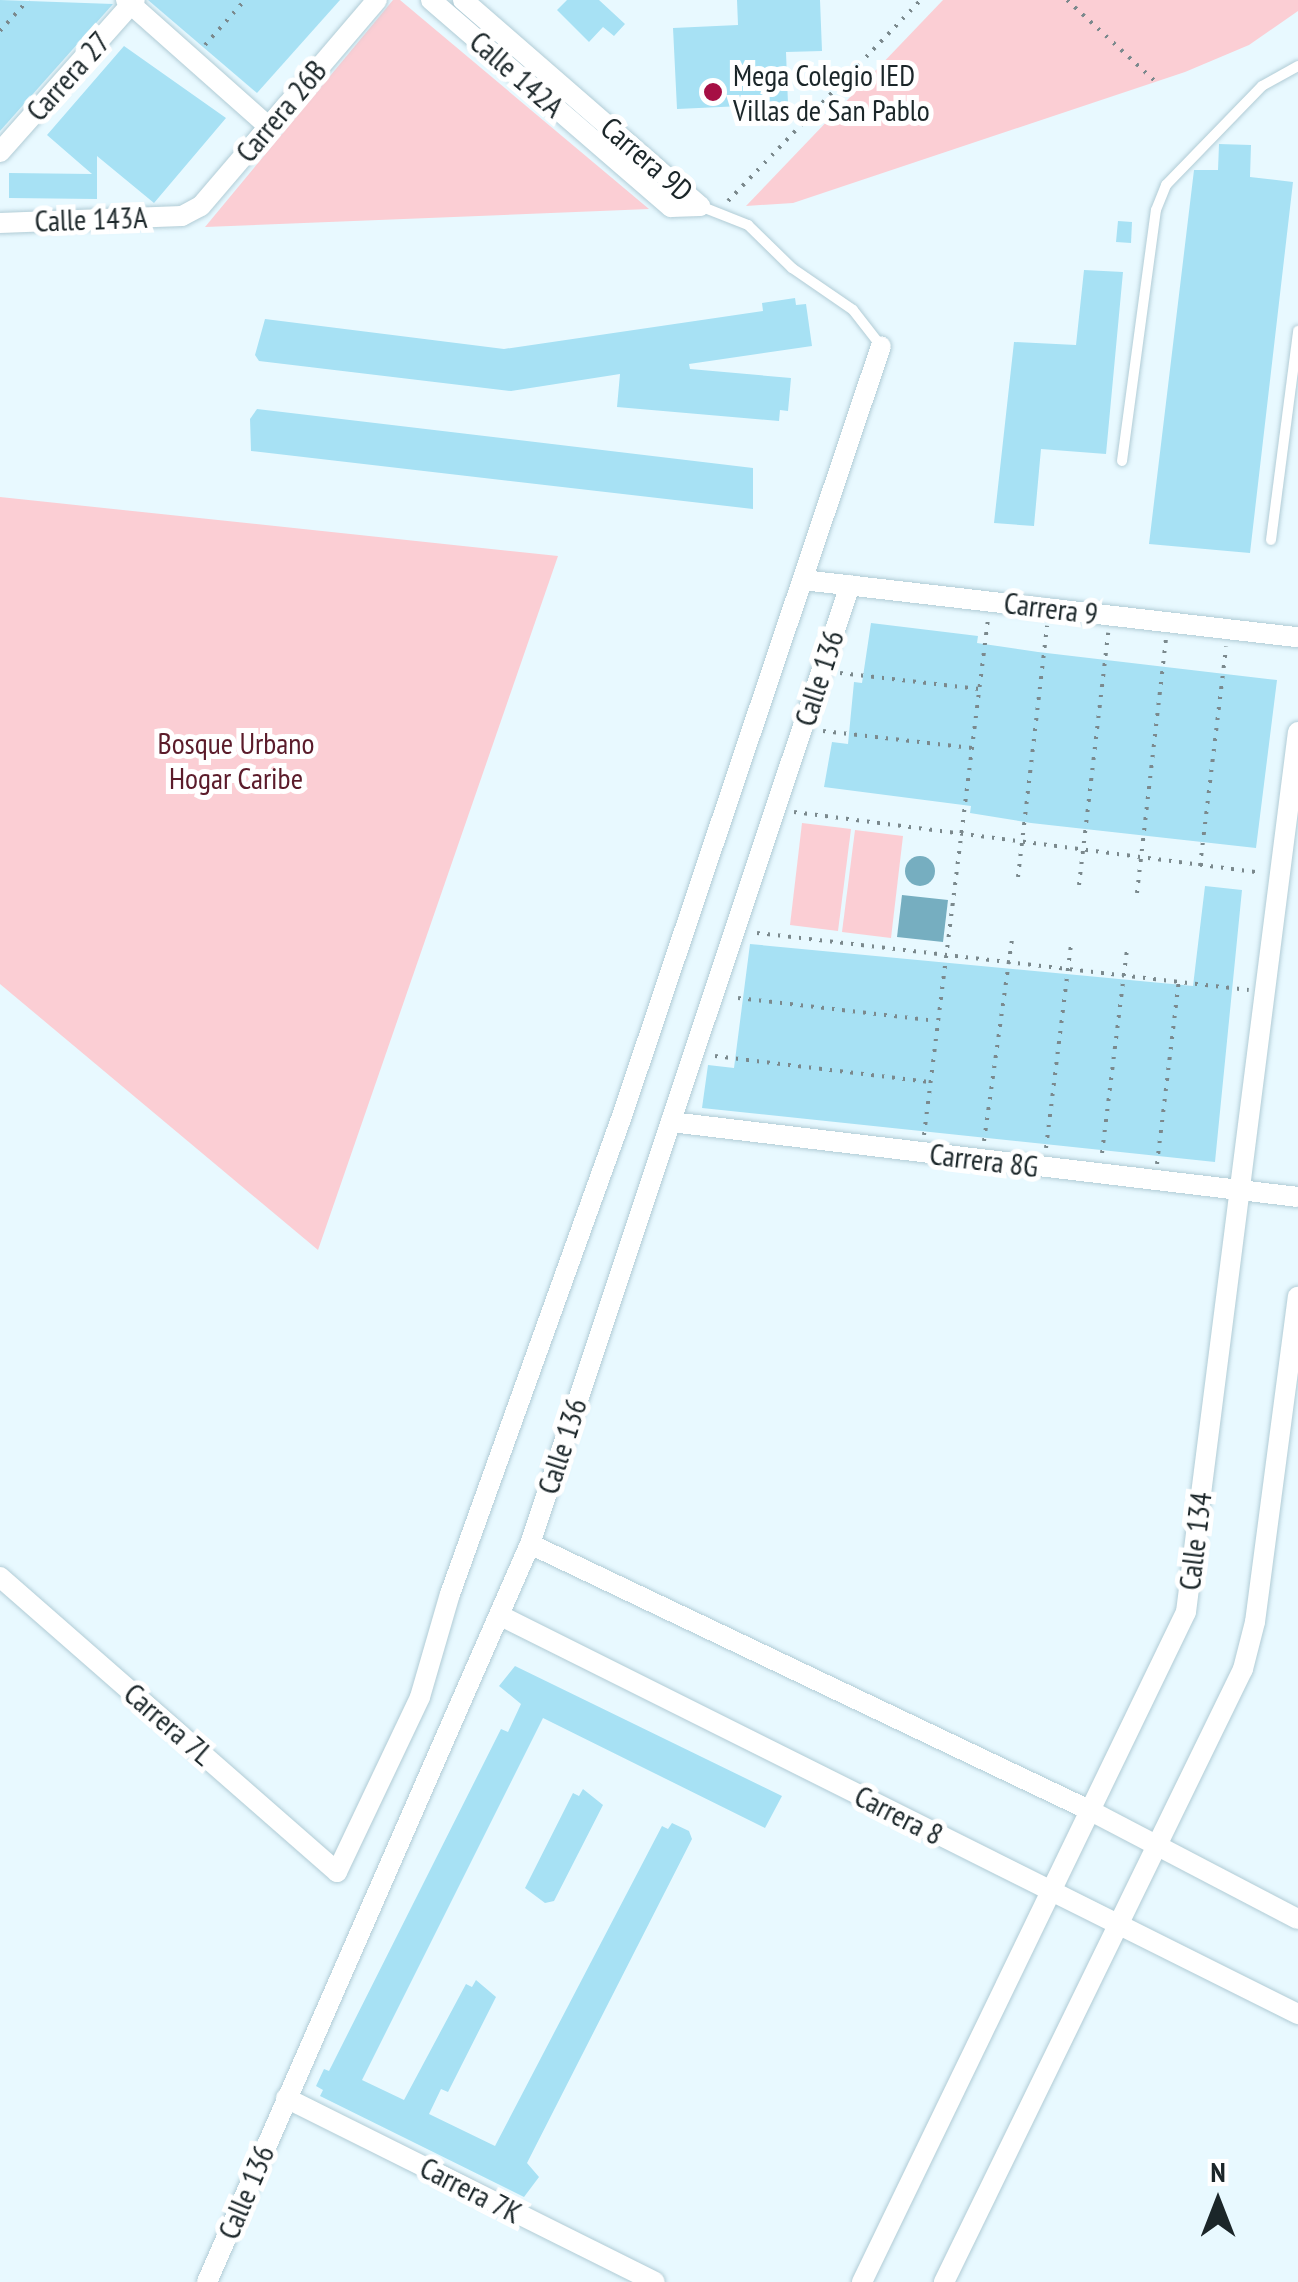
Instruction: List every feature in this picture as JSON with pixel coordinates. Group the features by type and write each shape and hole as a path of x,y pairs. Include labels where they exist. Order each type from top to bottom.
{"street":[{"name":"Carrera 26B","path":"182,216 200,206 377,0"},
{"name":"Calle 142A","path":"431,0 672,208 700,206"},
{"name":"Carrera 9D","path":"463,0 700,206"},
{"path":"131,2 268,126"},
{"name":"Carrera 27","path":"0,152 131,2"},
{"name":"Calle 143A","path":"0,223 182,216"},
{"name":"Calle 136","path":"337,1872 420,1697 450,1594 622,1116 803,580 840,445 881,346"},
{"name":"Carrera 9","path":"803,580 1298,638"},
{"name":"Calle 136","path":"207,2282 530,1544 850,585"},
{"name":"Calle 134","path":"862,2282 1186,1612 1298,732"},
{"name":"Carrera 8G","path":"671,1122 1298,1197"},
{"path":"944,2282 1243,1669 1298,1297"},
{"path":"530,1544 1091,1811 1298,1919"},
{"name":"Carrera 7L","path":"0,1577 337,1872"},
{"name":"Carrera 8","path":"501,1616 1298,2014"},
{"name":"Carrera 7K","path":"286,2098 655,2282"}],"lane":[{"path":"1122,461 1156,210 1166,185 1262,86 1298,66"},
{"name":"Carrera 9D","path":"700,206 748,224 792,268 852,310 881,346"},
{"path":"1272,540 1298,332"}],"path":[{"path":"0,31 28,0"},
{"path":"193,59 245,0"},
{"path":"700,206 736,200 921,0"},
{"path":"1067,0 1156,82"},
{"path":"923,1142 988,619"},
{"path":"1018,878 1047,626"},
{"path":"1078,885 1108,633"},
{"path":"1137,892 1166,640"},
{"path":"1200,866 1226,647"},
{"path":"838,672 979,690"},
{"path":"818,730 972,748"},
{"path":"790,811 1261,873"},
{"path":"757,933 1249,990"},
{"path":"983,1150 1012,938"},
{"path":"1045,1156 1071,944"},
{"path":"1101,1162 1127,950"},
{"path":"1156,1169 1179,980"},
{"path":"738,998 938,1022"},
{"path":"715,1056 930,1082"}],"green space":[{"path":"393,0 400,0 649,209 205,227"},
{"path":"943,0 1298,0 1298,11 1249,45 1185,72 793,203 746,206"},
{"name":"Bosque Urbano Hogar Caribe","path":"0,497 558,556 318,1250 0,984"},
{"path":"802,823 851,829 838,931 790,925"},
{"path":"855,830 903,836 891,938 842,932"}],"water":[{"path":"920,856 931,860 935,871 931,882 920,886 909,882 905,871 909,860"},
{"path":"902,895 948,900 943,942 897,937"}],"building":[{"path":"0,0 113,4 0,131"},
{"path":"148,0 340,0 257,93"},
{"path":"567,0 599,0 625,24 614,36 603,27 589,42 557,10"},
{"path":"737,0 820,0 822,51 786,52 788,104 677,109 673,28 738,25"},
{"path":"124,46 226,118 154,203 97,156 97,199 9,198 9,173 92,174 47,135"},
{"path":"1219,144 1251,145 1250,177 1293,182 1250,553 1149,544 1194,170 1218,170"},
{"path":"1118,221 1132,222 1131,243 1116,242"},
{"path":"1084,270 1123,272 1106,454 1041,449 1034,526 994,523 1014,342 1076,345"},
{"path":"795,298 796,305 806,304 812,346 689,364 690,369 791,378 788,411 780,410 779,421 617,407 620,374 511,391 259,361 255,355 265,319 504,349 763,311 762,303"},
{"path":"257,409 753,468 753,509 251,451 250,419"},
{"path":"871,623 978,636 977,643 1038,652 1277,680 1256,848 1031,823 970,813 971,806 824,787 832,742 848,744 854,682 862,683"},
{"path":"1205,886 1242,890 1215,1162 702,1108 708,1065 734,1068 750,944 1193,986"},
{"path":"515,1666 782,1796 765,1828 543,1718 362,2080 404,2100 466,1984 472,1987 476,1980 496,1997 448,2092 441,2089 429,2114 495,2146 662,1826 668,1829 672,1823 689,1831 692,1839 527,2163 539,2177 524,2197 320,2096 323,2090 316,2086 324,2069 329,2071 501,1729 508,1732 521,1704 499,1686"},
{"path":"583,1789 603,1805 554,1901 545,1903 525,1888 573,1793 579,1796"}],"place":[{"name":"Mega Colegio IED Villas de San Pablo","path":"713,92"}]}
